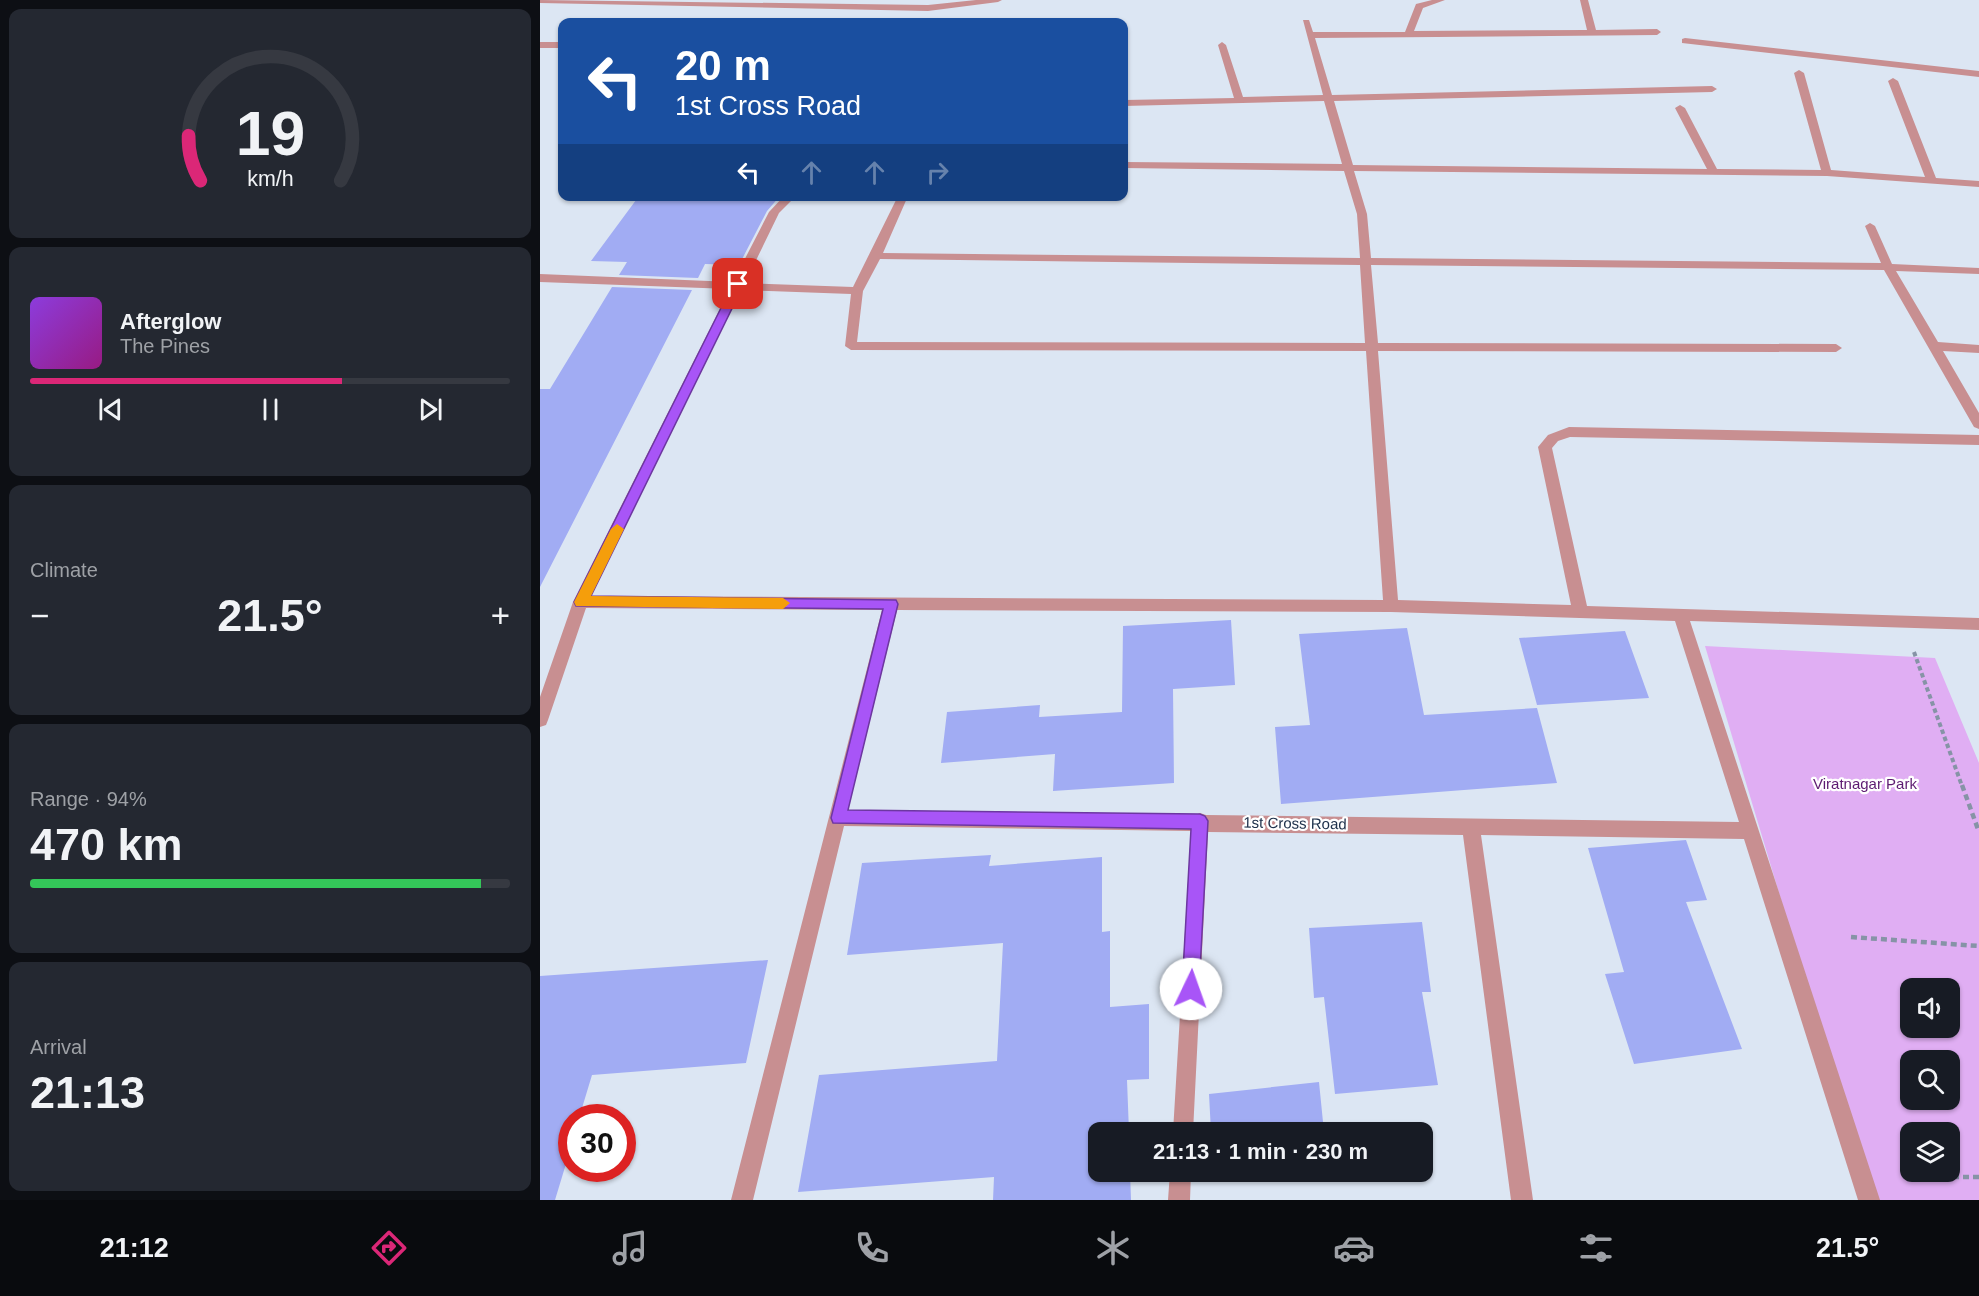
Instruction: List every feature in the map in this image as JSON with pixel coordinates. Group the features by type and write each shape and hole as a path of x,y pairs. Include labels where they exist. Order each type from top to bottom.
{"street":[{"path":"540,1 928,8 998,0"},
{"path":"1409,33 1419,6 1441,0"},
{"path":"1584,0 1592,33"},
{"path":"1391,606 1362,214 1326,98 1308,28 1409,33 1657,32"},
{"path":"1685,41 1979,74"},
{"path":"540,45 558,45"},
{"path":"1222,45 1240,102"},
{"path":"1799,73 1827,173"},
{"path":"1893,81 1932,180"},
{"path":"1128,103 1712,89"},
{"path":"1680,108 1713,171"},
{"path":"1128,165 1827,173 1979,184"},
{"path":"540,720 581,602 774,212 786,201"},
{"path":"901,201 857,291 851,345 1836,348"},
{"path":"1870,226 1888,267 1978,418"},
{"path":"876,256 1888,267 1979,271"},
{"path":"540,278 738,284 857,291"},
{"path":"1934,346 1979,349"},
{"path":"1580,610 1545,447 1553,438 1569,432 1979,440"},
{"path":"581,602 1391,606 1680,613 1979,624"},
{"path":"742,1200 891,604"},
{"path":"1680,613 1869,1200"},
{"name":"1st Cross Road","path":"839,818 1200,821 1751,831"},
{"path":"1184,1122 1200,821"},
{"path":"1471,826 1522,1200"},
{"path":"1179,1200 1180,1182"}],"path":[{"path":"1903,620 1979,831"},
{"path":"1851,937 1979,946"},
{"path":"1960,1177 1979,1177"}],"green space":[{"name":"Viratnagar Park","path":"1705,646 1935,658 1979,763 1979,1200 1871,1200"}],"building":[{"path":"635,201 776,201 767,211 739,265 705,264 698,278 619,275 627,262 591,261"},
{"path":"612,287 692,290 540,587 540,389 550,389"},
{"path":"1231,620 1235,685 1173,689 1174,783 1053,791 1055,754 941,763 947,712 1040,705 1039,717 1122,712 1123,626"},
{"path":"1407,628 1424,715 1537,708 1557,783 1281,804 1275,727 1310,725 1299,634"},
{"path":"1625,631 1649,698 1537,705 1519,638"},
{"path":"1686,840 1707,900 1686,902 1742,1049 1634,1064 1605,974 1624,972 1588,848"},
{"path":"991,855 989,866 1102,857 1102,932 1110,931 1110,1007 1149,1004 1149,1079 1127,1080 1129,1122 1088,1122 1088,1182 1130,1182 1131,1200 993,1200 994,1177 798,1192 819,1075 997,1061 1003,943 847,955 862,863"},
{"path":"1422,922 1431,992 1422,992 1438,1085 1335,1094 1324,997 1314,998 1309,928"},
{"path":"768,960 746,1063 592,1075 583,1104 558,1104 558,1182 560,1182 555,1200 540,1200 540,976"},
{"path":"1319,1082 1323,1122 1210,1122 1209,1094"}],"slow traffic":[{"path":"617,529 581,602 783,603"}],"route":[{"path":"738,284 581,602 891,604 839,818 1200,821 1191,989"}]}
